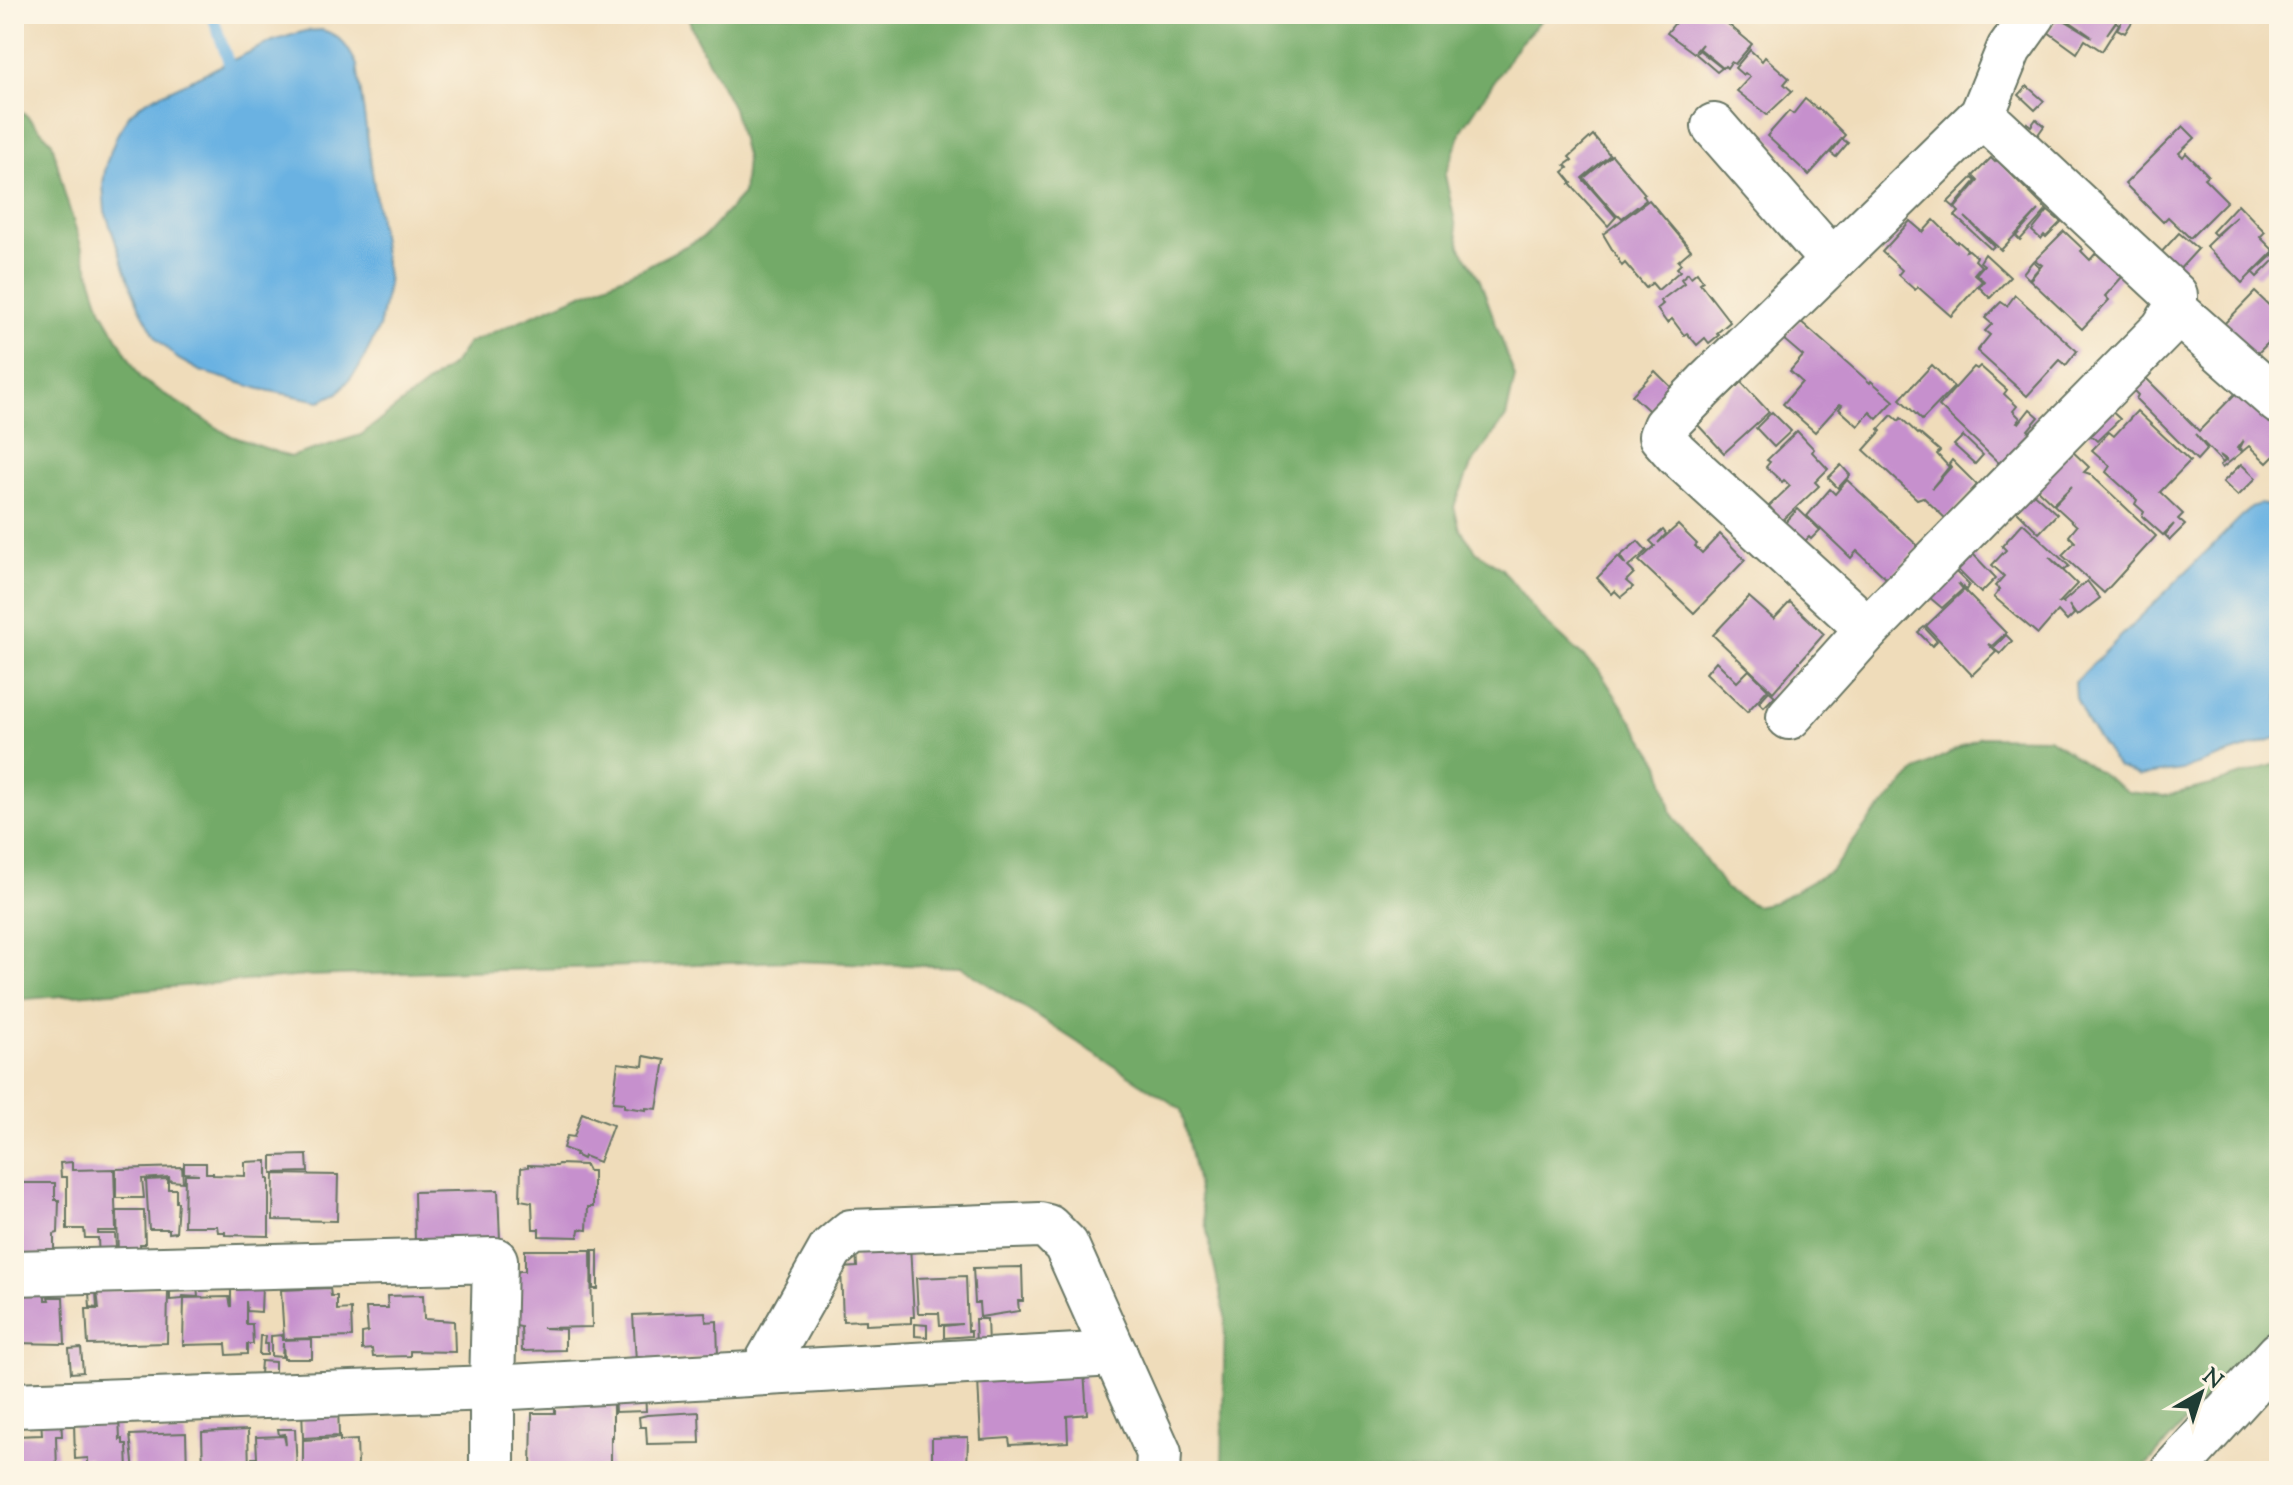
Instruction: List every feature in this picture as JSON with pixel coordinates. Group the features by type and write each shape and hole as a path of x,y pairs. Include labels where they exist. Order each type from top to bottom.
{"street":[{"path":"1868,629 1661,436 1665,426 1706,384 1982,115 2009,49 2034,14"},
{"path":"1789,717 1868,629 2163,329 2175,310 2175,295 1982,115"},
{"path":"1714,126 1832,261"},
{"path":"2175,310 2279,402"},
{"path":"761,1373 831,1249 851,1232 1040,1225 1048,1227 1066,1245 1159,1453 1158,1471"},
{"path":"14,1273 495,1260 492,1471"},
{"path":"14,1405 492,1388 1115,1354"},
{"path":"2173,1471 2279,1354"}],"green space":[{"path":"687,14 1547,14 1518,45 1462,130 1445,175 1460,246 1480,280 1515,377 1506,417 1471,465 1454,507 1460,529 1477,552 1502,569 1542,619 1599,671 1660,764 1672,814 1726,889 1755,906 1775,902 1832,870 1870,820 1917,770 1980,737 2049,738 2128,792 2164,796 2279,763 2279,1322 2272,1326 2141,1471 1222,1471 1225,1316 1181,1109 961,967 792,961 306,976 14,1000 14,110 25,114 52,142 65,195 102,311 141,379 229,435 290,457 361,435 454,363 468,343 645,267 705,236 743,194 746,159 733,108 695,36"}],"water":[{"path":"322,30 339,39 357,65 388,284 379,328 359,368 338,393 320,401 260,389 200,371 178,359 157,339 132,289 105,211 103,184 106,164 117,135 130,114 144,102 273,41 305,31"},
{"path":"2259,504 2270,506 2279,516 2279,737 2182,770 2139,776 2118,767 2088,724 2076,698 2075,682 2251,507"}],"building":[{"path":"1682,14 1716,14 1752,44 1735,64 1731,62 1723,68 1699,48 1702,44 1694,53 1667,33"},
{"path":"2059,14 2137,14 2125,33 2117,29 2124,17 2120,15 2107,34 2116,22 2119,24 2102,51 2085,40 2077,53 2048,32 2059,17 2092,37"},
{"path":"1699,50 1722,68 1717,72 1696,54"},
{"path":"1750,50 1762,61 1765,57 1789,78 1784,84 1792,91 1767,115 1737,91 1750,77 1735,68"},
{"path":"2027,86 2044,101 2035,110 2019,95"},
{"path":"1805,99 1845,135 1809,175 1767,136 1789,111 1793,114"},
{"path":"2036,119 2044,126 2037,136 2026,126 2027,123 2031,126"},
{"path":"2183,126 2195,138 2179,153 2183,157 2186,153 2208,175 2204,178 2227,201 2190,238 2168,217 2163,222 2125,184"},
{"path":"1593,135 1610,155 1582,178 1616,217 1608,226 1563,172 1568,168 1565,165 1572,160 1569,157"},
{"path":"1842,139 1848,143 1836,157 1831,153"},
{"path":"1612,155 1645,194 1646,200 1622,218 1584,178"},
{"path":"1991,158 1995,162 1997,160 2047,210 2020,240 2016,236 2039,210 2001,250 1965,217 1994,246 1991,249 1955,216 1959,212 1955,208 1978,181 1973,176"},
{"path":"1972,178 1976,181 1954,207 1948,202"},
{"path":"1649,200 1691,250 1678,261 1680,271 1658,290 1652,283 1646,288 1625,263 1622,266 1603,234"},
{"path":"2238,204 2265,232 2260,237 2274,251 2242,283 2206,246 2236,217 2215,235 2212,232"},
{"path":"2048,211 2061,222 2041,239 2032,231"},
{"path":"1934,220 1966,251 1977,257 1975,260 1981,266 1974,274 1982,281 1951,316 1918,287 1915,290 1898,275 1902,270 1882,252 1910,221 1923,232"},
{"path":"2064,231 2090,260 2096,253 2122,277 2105,296 2109,300 2082,329 2030,280 2042,265 2035,260"},
{"path":"2179,233 2198,249 2176,273 2158,256"},
{"path":"2276,252 2279,255 2257,277 2253,273"},
{"path":"1985,254 2010,277 1990,298 1979,287 1984,281 1976,274 1984,265 1980,262"},
{"path":"2033,261 2040,267 2029,279 2023,273"},
{"path":"1697,272 1703,281 1700,283 1730,322 1709,343 1705,338 1697,345 1687,333 1684,335 1672,319 1667,323 1657,309 1663,304 1660,301 1684,283 1681,279 1688,273 1691,277"},
{"path":"2255,292 2279,315 2279,332 2253,358 2221,327"},
{"path":"2015,295 2077,351 2066,365 2060,360 2027,396 1977,351 1990,335 1985,331 1992,324 1985,318 2001,302 2007,306"},
{"path":"1799,320 1894,401 1877,419 1870,412 1858,426 1839,409 1840,404 1815,432 1783,404 1802,382 1790,371 1803,356 1783,339"},
{"path":"1932,365 1954,387 1922,420 1900,399"},
{"path":"1980,366 2007,390 2004,394 2017,406 2013,411 2020,418 2017,422 2030,409 2039,417 2028,430 2032,434 2002,466 1939,406 1974,367 1977,369"},
{"path":"1655,371 1673,389 1649,411 1632,395"},
{"path":"2144,376 2199,431 2238,391 2279,430 2279,451 2267,463 2249,446 2243,451 2239,448 2243,440 2237,448 2242,452 2222,468 2220,465 2223,463 2195,434 2207,449 2197,460 2136,399 2138,395 2132,389"},
{"path":"1741,382 1769,412 1724,453 1697,424"},
{"path":"2108,408 2120,419 2097,441 2086,431"},
{"path":"2137,411 2190,461 2160,492 2183,514 2178,519 2185,525 2170,540 2165,535 2174,524 2163,535 2142,516 2144,512 2135,504 2137,500 2106,472 2110,466 2092,450 2109,432 2114,436"},
{"path":"1772,412 1791,431 1774,447 1756,428"},
{"path":"1892,415 1899,421 1901,418 1940,451 1937,454 1949,467 1932,488 1951,467 1949,464 1952,460 1977,485 1946,519 1923,497 1917,499 1864,450"},
{"path":"1797,431 1828,469 1815,482 1819,486 1782,521 1769,506 1790,486 1766,467 1770,462 1767,460"},
{"path":"1963,436 1983,455 1975,464 1954,445"},
{"path":"2070,449 2089,467 2084,472 2090,474 2156,536 2104,593 2062,555 2075,542 2069,536 2077,526 2054,505 2072,486 2053,504 2034,486"},
{"path":"2241,464 2256,478 2238,496 2223,482"},
{"path":"1841,465 1850,475 1838,488 1828,478"},
{"path":"1847,480 1919,547 1888,580 1857,551 1851,558 1807,516 1830,489 1835,494"},
{"path":"2030,490 2057,514 2039,533 2014,508"},
{"path":"1798,509 1820,530 1799,547 1780,528"},
{"path":"2023,523 2069,566 2064,570 2049,557 2077,584 2058,604 2064,604 2087,581 2100,598 2077,616 2069,605 2074,614 2067,621 2058,611 2038,634 1994,597 2000,590 1995,586 2004,576 1992,565 2006,550 2002,546"},
{"path":"1678,525 1702,553 1720,534 1745,560 1694,613 1639,561 1655,546 1650,541 1663,530 1666,534 1658,543"},
{"path":"1638,541 1647,551 1628,567 1634,573 1626,581 1633,587 1621,597 1615,591 1612,594 1597,578 1618,557 1626,565 1620,556"},
{"path":"1972,553 1996,578 1981,593 1957,569"},
{"path":"1954,570 1969,585 1966,590 1958,583 1963,589 1942,608 1929,597"},
{"path":"1964,590 2006,633 1992,646 1988,644 1996,652 1972,675 1926,626"},
{"path":"1749,597 1774,619 1790,602 1824,634 1773,692 1713,635"},
{"path":"1924,627 1937,641 1932,646 1918,632"},
{"path":"2006,635 2012,641 2000,654 1993,648"},
{"path":"1716,661 1737,682 1749,670 1768,689 1747,712 1706,673"},
{"path":"1769,691 1775,696 1764,707 1759,702"},
{"path":"644,1056 665,1060 657,1109 624,1107 624,1103 613,1102 618,1063 643,1066"},
{"path":"582,1113 613,1125 599,1162 584,1156 583,1159 563,1148 567,1136 574,1137"},
{"path":"307,1155 308,1172 272,1173 272,1156"},
{"path":"267,1161 269,1236 225,1235 225,1232 218,1232 217,1226 184,1226 185,1174 199,1174 184,1173 184,1163 206,1163 206,1173 213,1175 245,1176 245,1162"},
{"path":"72,1162 72,1170 114,1169 116,1231 98,1231 98,1234 115,1234 117,1260 99,1261 98,1238 85,1238 84,1229 67,1229 67,1177 61,1177 60,1163"},
{"path":"585,1165 588,1171 593,1171 593,1207 588,1207 587,1230 579,1229 578,1237 539,1236 539,1229 533,1229 532,1202 520,1200 521,1168"},
{"path":"182,1167 183,1182 170,1181 169,1177 142,1179 144,1198 116,1198 116,1169"},
{"path":"274,1174 338,1175 337,1221 273,1220"},
{"path":"168,1179 168,1189 176,1189 178,1202 176,1232 169,1233 169,1229 149,1229 146,1180"},
{"path":"14,1183 55,1183 55,1200 59,1200 54,1256 17,1255 18,1212 14,1212"},
{"path":"498,1190 500,1240 415,1243 414,1192"},
{"path":"117,1211 144,1211 145,1244 140,1244 141,1257 118,1258"},
{"path":"910,1245 914,1317 911,1317 911,1323 866,1325 866,1320 843,1321 841,1268 857,1267 856,1247 898,1253"},
{"path":"525,1250 591,1250 592,1327 542,1328 565,1329 565,1350 522,1351 521,1327 516,1326 515,1274 525,1271"},
{"path":"593,1250 598,1250 598,1289 593,1289"},
{"path":"1022,1267 1023,1301 1018,1301 1019,1311 980,1317 979,1303 975,1303 973,1268"},
{"path":"966,1276 968,1331 971,1331 971,1336 944,1338 944,1326 962,1324 940,1325 939,1313 918,1313 916,1278"},
{"path":"262,1285 261,1312 247,1311 246,1301 246,1324 252,1324 253,1344 247,1344 247,1354 227,1355 226,1344 183,1345 184,1298 229,1297 231,1307 231,1286"},
{"path":"197,1286 198,1297 183,1296 182,1299 170,1300 170,1287"},
{"path":"330,1288 331,1296 337,1296 337,1310 351,1309 352,1337 284,1339 281,1290"},
{"path":"96,1291 97,1308 90,1307 89,1292"},
{"path":"97,1291 168,1291 167,1343 88,1345 86,1309 99,1309"},
{"path":"45,1294 45,1300 49,1300 48,1297 63,1297 65,1344 14,1343 14,1295"},
{"path":"423,1295 424,1319 454,1321 455,1352 410,1351 410,1356 373,1357 372,1349 362,1350 362,1333 368,1332 366,1308 388,1308 387,1296"},
{"path":"705,1312 706,1322 717,1321 718,1357 636,1360 633,1315"},
{"path":"975,1319 987,1319 988,1345 976,1345"},
{"path":"915,1324 927,1325 927,1337 915,1336"},
{"path":"282,1335 282,1340 312,1339 312,1359 284,1359 283,1343 282,1357 271,1356 271,1336"},
{"path":"260,1336 265,1336 267,1355 259,1355"},
{"path":"81,1348 83,1372 71,1373 69,1349"},
{"path":"261,1361 275,1362 275,1374 260,1374"},
{"path":"1084,1372 1087,1414 1067,1416 1068,1442 1010,1445 1009,1438 981,1440 978,1380"},
{"path":"572,1392 613,1393 611,1468 600,1467 600,1471 531,1471 532,1413 555,1413 555,1407 572,1407"},
{"path":"645,1393 646,1411 615,1412 614,1394"},
{"path":"338,1406 339,1436 303,1438 302,1407"},
{"path":"699,1412 700,1443 647,1444 646,1427 640,1427 639,1417"},
{"path":"119,1416 120,1440 127,1444 128,1471 88,1471 88,1458 75,1459 74,1422"},
{"path":"61,1417 62,1436 56,1436 57,1471 14,1471 14,1436 42,1435 41,1419"},
{"path":"278,1429 295,1429 297,1471 253,1471 252,1458 257,1458 256,1437 284,1436 286,1445 285,1434 279,1435"},
{"path":"248,1430 249,1471 203,1471 202,1432"},
{"path":"186,1433 187,1471 134,1471 130,1435"},
{"path":"968,1437 967,1470 932,1469 932,1438"},
{"path":"340,1438 340,1441 357,1440 358,1471 303,1471 303,1440"}],"waterway":[{"path":"212,14 233,76"}]}
